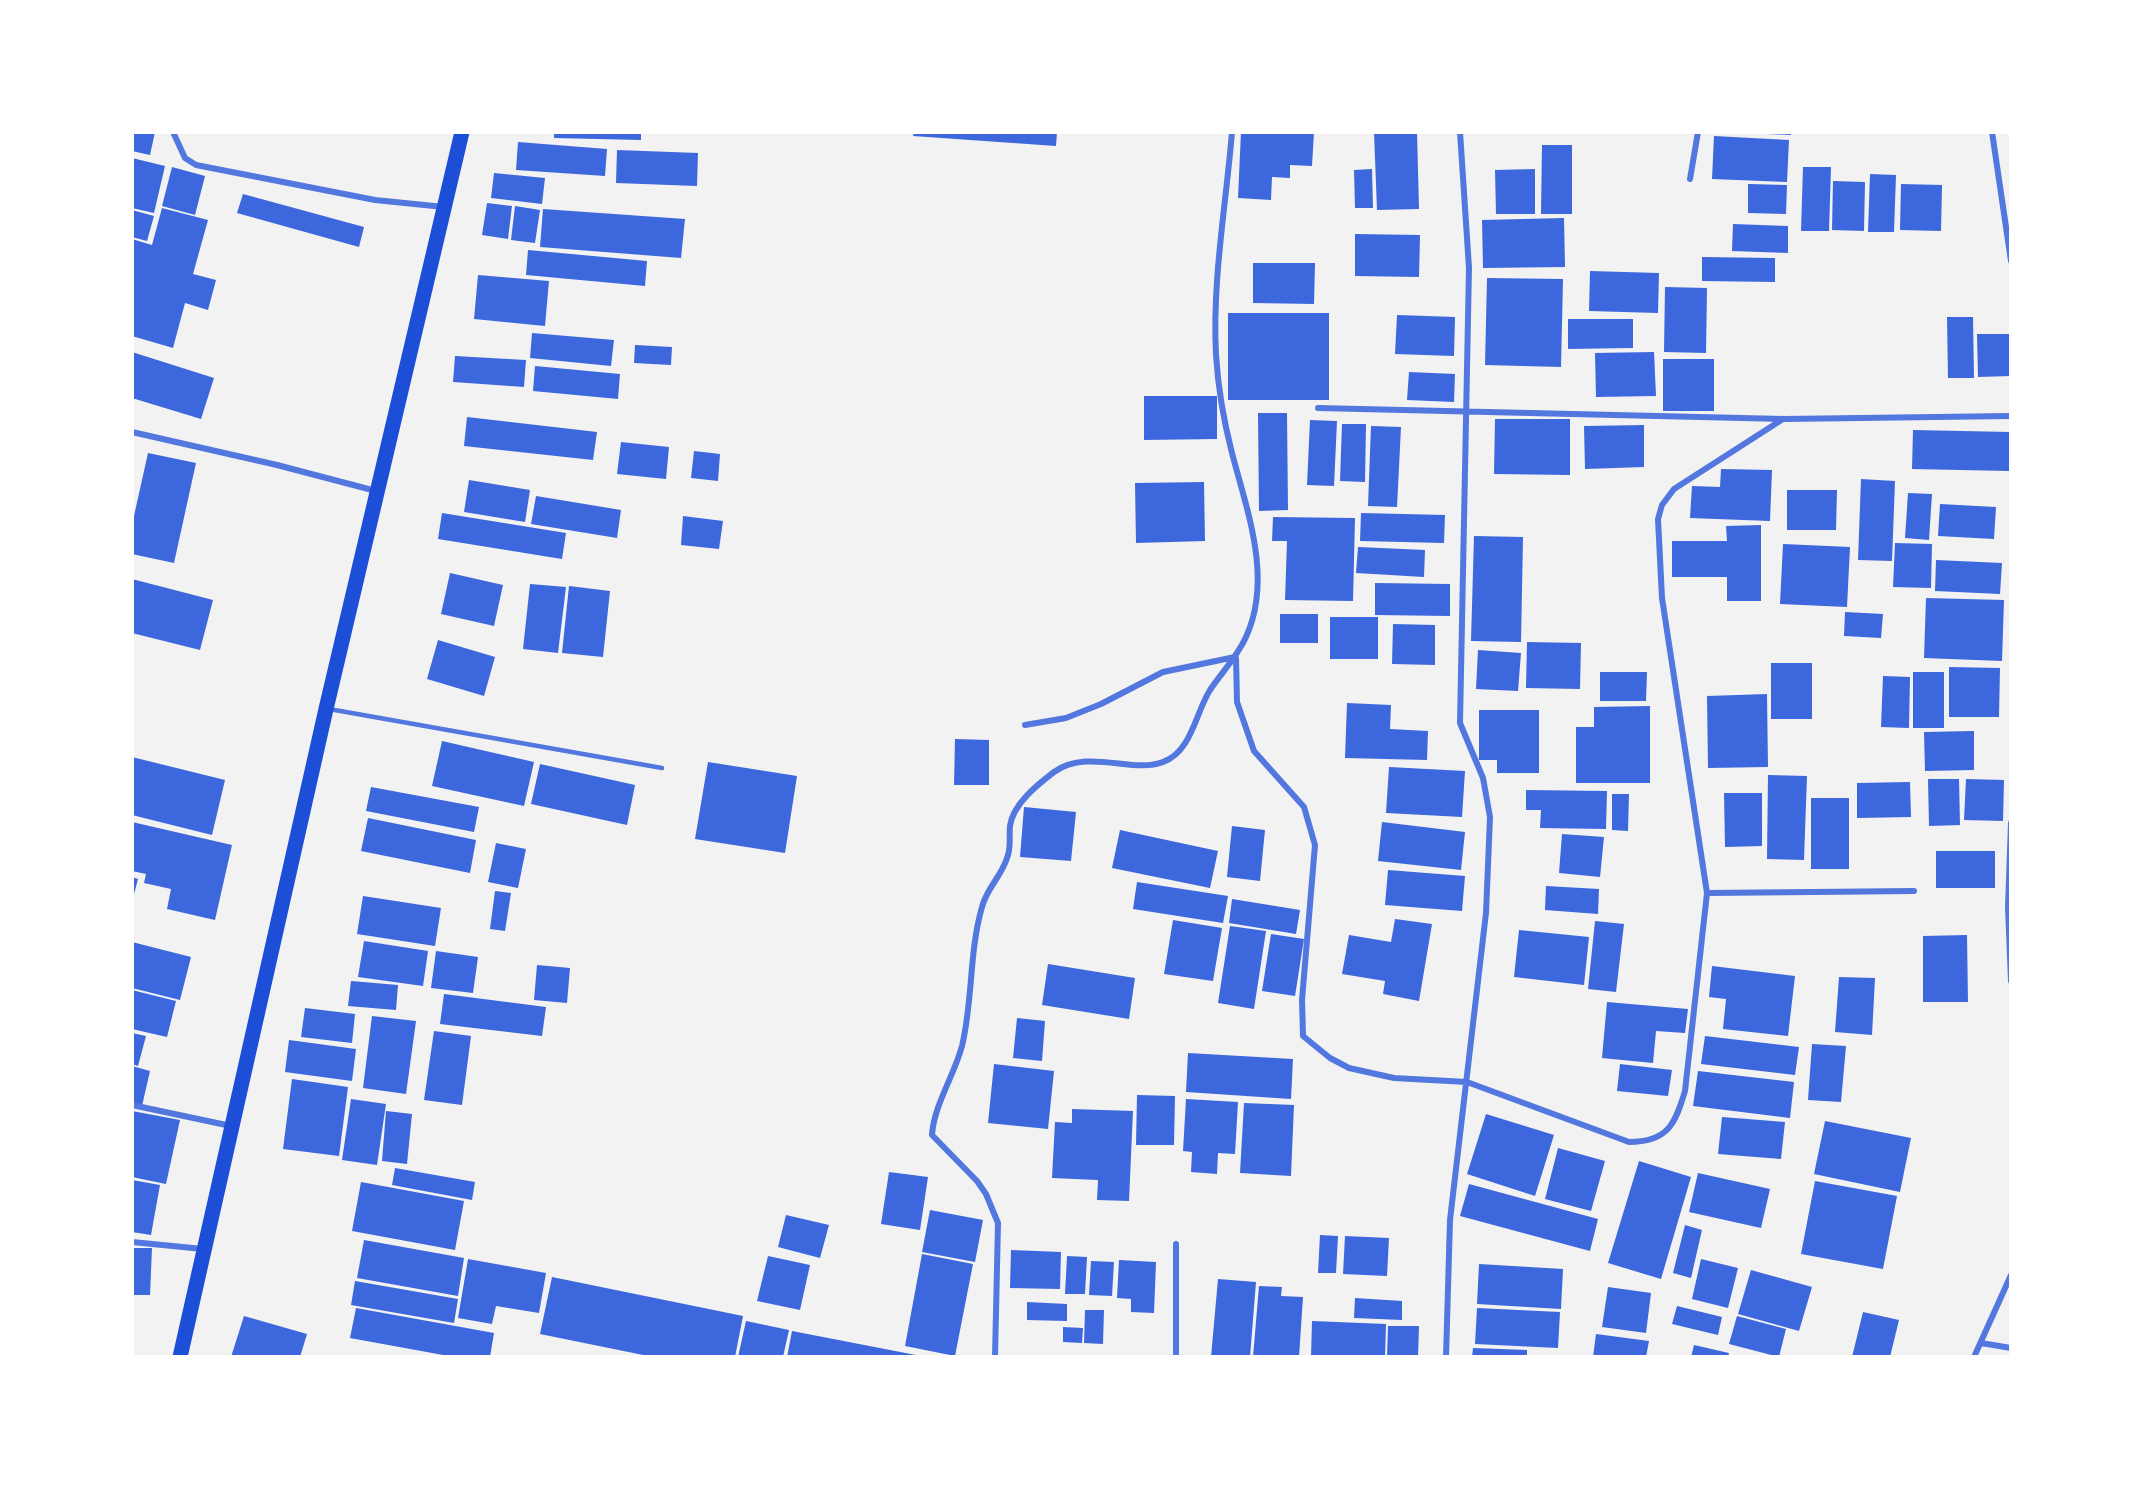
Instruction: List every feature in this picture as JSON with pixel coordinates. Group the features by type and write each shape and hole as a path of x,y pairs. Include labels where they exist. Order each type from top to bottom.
{"main road":[{"path":"180,1357 326,709 462,132"}],"street":[{"path":"173,132 185,158 196,165 334,193 445,207"},
{"path":"995,1357 998,1223 986,1194 977,1181 932,1135 934,1120 961,1050 968,1021 982,905 1008,855 1012,815 1033,790 1063,766 1109,762 1152,764 1172,756 1184,744 1210,691 1236,657 1247,635 1257,593 1256,557 1246,498 1232,452 1216,355 1216,294 1232,132"},
{"path":"1446,1357 1450,1220 1486,913 1490,817 1484,778 1460,723 1469,268 1460,132"},
{"path":"1690,179 1698,132"},
{"path":"1992,132 2011,261"},
{"path":"1318,408 1784,419 2011,416"},
{"path":"1236,657 1237,702 1254,751 1304,807 1315,845 1302,1000 1303,1036 1330,1058 1348,1068 1394,1078 1467,1082 1629,1142 1654,1141 1665,1133 1681,1104 1688,1074 1707,893 1662,598 1658,519 1667,495 1674,489 1784,419"},
{"path":"132,432 378,491"},
{"path":"1025,725 1066,718 1101,704 1163,672 1236,657"},
{"path":"2011,823 2008,907 2011,981"},
{"path":"1707,893 1914,891"},
{"path":"132,1105 232,1126"},
{"path":"132,1242 204,1249"},
{"path":"1176,1244 1176,1357"},
{"path":"1974,1357 2011,1275"},
{"path":"1981,1343 2011,1348"}],"lane":[{"path":"326,709 662,768"}],"building":[{"path":"132,132 155,132 150,155 132,151"},
{"path":"554,132 641,132 641,140 554,138"},
{"path":"914,132 1057,132 1056,146 913,136"},
{"path":"1241,132 1314,132 1312,166 1290,165 1290,178 1272,177 1271,200 1238,198"},
{"path":"1374,132 1417,132 1419,209 1377,210"},
{"path":"1766,132 1791,132 1791,135 1766,134"},
{"path":"1714,136 1789,140 1787,182 1712,179"},
{"path":"518,142 607,149 605,176 516,170"},
{"path":"1542,145 1572,145 1572,214 1541,214"},
{"path":"617,150 698,153 697,186 616,183"},
{"path":"132,158 165,166 154,213 132,208"},
{"path":"172,167 205,176 195,215 162,206"},
{"path":"1803,167 1831,167 1829,231 1801,231"},
{"path":"1372,169 1373,208 1355,208 1354,170"},
{"path":"1535,169 1535,214 1496,214 1495,170"},
{"path":"494,173 545,178 542,204 491,198"},
{"path":"1870,174 1896,175 1894,232 1868,232"},
{"path":"1833,181 1865,182 1864,231 1832,230"},
{"path":"1748,184 1787,185 1786,214 1748,213"},
{"path":"1901,184 1942,185 1941,231 1900,230"},
{"path":"243,194 364,227 359,247 237,213"},
{"path":"487,203 512,206 508,239 482,235"},
{"path":"515,206 540,210 535,243 511,240"},
{"path":"162,208 208,220 193,274 216,280 208,310 185,303 173,348 132,336 132,239 152,245"},
{"path":"543,209 685,219 681,258 540,247"},
{"path":"132,210 154,216 147,241 132,237"},
{"path":"1564,218 1565,267 1483,268 1482,220"},
{"path":"1733,224 1788,226 1788,253 1732,251"},
{"path":"1355,234 1420,235 1419,277 1355,276"},
{"path":"528,250 647,261 645,286 526,275"},
{"path":"1702,257 1775,258 1775,282 1702,281"},
{"path":"1253,263 1315,263 1314,304 1253,303"},
{"path":"1590,271 1659,273 1658,313 1589,311"},
{"path":"478,275 549,281 545,326 474,319"},
{"path":"1487,278 1563,279 1561,367 1485,365"},
{"path":"1665,287 1707,288 1706,353 1664,352"},
{"path":"1228,313 1329,313 1329,400 1228,400"},
{"path":"1397,315 1455,317 1454,356 1395,354"},
{"path":"1947,317 1973,317 1974,378 1948,378"},
{"path":"1568,319 1633,319 1633,348 1568,349"},
{"path":"532,333 614,340 611,366 530,358"},
{"path":"1977,334 2010,334 2011,376 1978,377"},
{"path":"635,345 672,347 671,365 634,363"},
{"path":"132,352 214,378 201,419 132,398"},
{"path":"1654,352 1656,396 1596,397 1595,353"},
{"path":"455,356 526,360 524,387 453,382"},
{"path":"1663,359 1714,359 1714,411 1663,411"},
{"path":"535,366 620,374 618,399 533,391"},
{"path":"1409,372 1455,374 1454,402 1407,400"},
{"path":"1144,396 1217,396 1217,439 1144,440"},
{"path":"1258,413 1287,413 1288,510 1259,511"},
{"path":"467,417 597,432 593,460 464,446"},
{"path":"1495,419 1570,419 1570,475 1494,474"},
{"path":"1310,420 1337,421 1334,486 1307,485"},
{"path":"1342,424 1366,424 1365,482 1340,481"},
{"path":"1644,425 1644,467 1585,469 1584,426"},
{"path":"1371,426 1401,427 1397,507 1368,506"},
{"path":"1913,430 2010,432 2009,471 1912,469"},
{"path":"621,442 669,447 666,479 617,474"},
{"path":"694,451 720,454 718,481 691,478"},
{"path":"148,453 196,463 174,563 132,554 132,525"},
{"path":"1721,469 1772,470 1770,521 1690,518 1692,486 1720,487"},
{"path":"1861,479 1895,481 1892,561 1858,560"},
{"path":"469,480 530,490 525,522 464,512"},
{"path":"1204,482 1205,541 1136,543 1135,483"},
{"path":"1787,490 1837,490 1836,530 1787,530"},
{"path":"1908,493 1932,494 1929,540 1905,538"},
{"path":"536,496 621,510 617,538 531,524"},
{"path":"1940,504 1996,507 1994,539 1938,536"},
{"path":"442,513 566,533 562,559 438,539"},
{"path":"1361,513 1445,515 1444,543 1360,541"},
{"path":"683,516 723,521 719,549 681,545"},
{"path":"1273,517 1355,518 1353,601 1285,600 1287,541 1272,541"},
{"path":"1761,525 1761,601 1727,601 1727,577 1672,577 1672,541 1727,541 1726,526"},
{"path":"1474,536 1523,537 1521,642 1471,641"},
{"path":"1895,543 1932,544 1931,588 1893,587"},
{"path":"1783,544 1850,547 1847,607 1780,604"},
{"path":"1358,547 1425,550 1424,577 1356,573"},
{"path":"1936,560 2002,563 2000,594 1935,591"},
{"path":"450,573 503,585 494,626 441,614"},
{"path":"132,579 213,600 200,650 132,633"},
{"path":"1375,583 1450,584 1450,616 1375,615"},
{"path":"530,584 566,587 558,653 523,649"},
{"path":"569,586 610,591 603,657 562,653"},
{"path":"1926,598 2004,600 2002,661 1924,658"},
{"path":"1845,612 1883,614 1881,638 1844,636"},
{"path":"1280,614 1318,614 1318,643 1280,643"},
{"path":"1330,617 1378,617 1378,659 1330,659"},
{"path":"1393,624 1435,625 1435,665 1392,664"},
{"path":"438,640 495,657 484,696 427,679"},
{"path":"1527,642 1581,643 1580,689 1526,688"},
{"path":"1478,650 1521,653 1518,691 1476,689"},
{"path":"1771,663 1812,663 1812,719 1771,719"},
{"path":"1949,667 2000,668 1999,717 1949,717"},
{"path":"1600,672 1647,672 1646,701 1600,701"},
{"path":"1913,672 1944,672 1944,728 1913,728"},
{"path":"1883,676 1910,677 1909,728 1881,727"},
{"path":"1767,694 1768,767 1708,768 1707,696"},
{"path":"1347,703 1391,705 1390,729 1428,731 1427,760 1345,758"},
{"path":"1650,706 1650,783 1576,783 1576,727 1594,727 1594,707"},
{"path":"1479,710 1539,710 1539,773 1497,773 1497,760 1479,760"},
{"path":"1974,731 1974,770 1925,771 1924,732"},
{"path":"955,739 989,740 989,785 954,785"},
{"path":"442,741 534,762 524,806 432,786"},
{"path":"132,757 225,780 212,835 132,815"},
{"path":"708,762 797,776 785,853 695,839"},
{"path":"540,764 635,785 627,825 531,804"},
{"path":"1389,767 1465,771 1462,817 1386,813"},
{"path":"1768,775 1807,776 1804,860 1767,859"},
{"path":"1928,779 1959,779 1960,825 1929,826"},
{"path":"1966,779 2004,780 2003,821 1964,820"},
{"path":"1910,782 1911,817 1857,818 1857,783"},
{"path":"371,787 479,807 474,832 366,811"},
{"path":"1526,790 1607,791 1606,829 1540,828 1541,810 1526,810"},
{"path":"1724,793 1762,793 1762,846 1725,847"},
{"path":"1612,794 1629,794 1628,831 1612,830"},
{"path":"1811,798 1849,798 1849,869 1811,869"},
{"path":"1024,807 1076,812 1071,861 1020,857"},
{"path":"368,818 476,840 470,873 361,851"},
{"path":"132,822 232,845 215,920 167,909 171,889 144,883 146,874 132,871"},
{"path":"1382,822 1465,832 1461,870 1378,861"},
{"path":"1232,826 1265,830 1260,881 1227,877"},
{"path":"1120,830 1218,851 1210,888 1112,868"},
{"path":"1562,834 1604,837 1600,877 1559,873"},
{"path":"496,843 526,849 518,888 488,882"},
{"path":"1936,851 1995,851 1995,888 1936,888"},
{"path":"1388,870 1465,876 1462,911 1385,905"},
{"path":"132,877 138,879 133,898 132,898"},
{"path":"1137,882 1228,896 1223,923 1133,909"},
{"path":"1546,886 1599,889 1598,914 1545,910"},
{"path":"495,891 511,893 505,931 490,929"},
{"path":"363,896 441,908 435,946 357,934"},
{"path":"1232,899 1300,910 1296,934 1229,923"},
{"path":"1395,919 1432,924 1419,1001 1383,994 1385,981 1342,974 1349,935 1391,942"},
{"path":"1173,920 1222,928 1213,981 1164,974"},
{"path":"1595,921 1624,924 1616,992 1588,989"},
{"path":"1230,926 1266,931 1254,1009 1218,1003"},
{"path":"1519,930 1589,937 1584,985 1514,977"},
{"path":"1271,934 1304,939 1295,996 1262,991"},
{"path":"1967,935 1968,1002 1923,1002 1923,936"},
{"path":"364,941 428,951 423,986 358,977"},
{"path":"132,942 191,957 180,1000 132,988"},
{"path":"436,951 478,957 473,993 431,988"},
{"path":"1048,964 1135,978 1129,1019 1042,1005"},
{"path":"537,965 570,968 567,1003 534,1000"},
{"path":"1712,966 1795,976 1788,1036 1723,1029 1726,999 1709,997"},
{"path":"1839,977 1875,978 1872,1035 1835,1032"},
{"path":"351,981 398,985 396,1010 348,1006"},
{"path":"132,990 176,1001 167,1037 132,1029"},
{"path":"444,994 546,1007 542,1036 440,1024"},
{"path":"1607,1002 1688,1009 1685,1033 1656,1031 1653,1063 1602,1058"},
{"path":"305,1008 355,1014 352,1043 301,1037"},
{"path":"372,1016 416,1021 406,1094 363,1088"},
{"path":"1017,1018 1045,1021 1042,1061 1013,1058"},
{"path":"434,1031 471,1036 462,1105 424,1100"},
{"path":"132,1033 146,1036 138,1066 132,1064"},
{"path":"1705,1036 1799,1047 1795,1075 1701,1064"},
{"path":"289,1040 356,1049 352,1081 285,1072"},
{"path":"1812,1044 1846,1046 1841,1102 1808,1100"},
{"path":"1188,1053 1293,1059 1291,1099 1186,1092"},
{"path":"994,1064 1054,1071 1048,1129 988,1123"},
{"path":"1620,1064 1672,1070 1668,1096 1617,1091"},
{"path":"132,1066 150,1071 142,1106 132,1104"},
{"path":"1698,1071 1794,1082 1790,1118 1693,1106"},
{"path":"292,1079 348,1087 339,1156 283,1149"},
{"path":"1137,1095 1175,1096 1174,1145 1136,1145"},
{"path":"351,1099 386,1104 377,1165 342,1160"},
{"path":"1186,1099 1238,1102 1235,1154 1218,1153 1217,1174 1191,1172 1192,1152 1183,1151"},
{"path":"1244,1103 1294,1105 1291,1176 1240,1173"},
{"path":"1072,1109 1133,1111 1129,1201 1097,1200 1098,1180 1052,1178 1055,1122 1072,1123"},
{"path":"132,1111 180,1120 166,1184 132,1177"},
{"path":"386,1111 412,1114 407,1164 382,1161"},
{"path":"1486,1114 1554,1135 1535,1196 1467,1174"},
{"path":"1722,1117 1785,1122 1781,1159 1718,1154"},
{"path":"1825,1121 1911,1138 1900,1192 1814,1174"},
{"path":"1558,1148 1605,1161 1591,1211 1545,1199"},
{"path":"1639,1161 1691,1177 1661,1279 1608,1263"},
{"path":"395,1168 475,1182 472,1200 392,1185"},
{"path":"889,1172 928,1177 920,1230 881,1224"},
{"path":"1698,1173 1770,1189 1761,1228 1689,1212"},
{"path":"132,1180 160,1185 151,1235 132,1232"},
{"path":"1815,1181 1897,1196 1883,1269 1801,1254"},
{"path":"361,1182 464,1201 455,1250 352,1231"},
{"path":"1469,1184 1598,1219 1590,1251 1460,1216"},
{"path":"930,1210 983,1220 975,1262 922,1252"},
{"path":"786,1215 829,1225 820,1258 778,1247"},
{"path":"1685,1225 1702,1230 1691,1278 1673,1273"},
{"path":"1320,1235 1338,1236 1336,1273 1318,1273"},
{"path":"1345,1236 1389,1238 1387,1276 1343,1274"},
{"path":"364,1240 464,1258 458,1296 357,1278"},
{"path":"132,1248 152,1248 150,1295 132,1295"},
{"path":"1011,1250 1061,1252 1060,1289 1010,1288"},
{"path":"922,1254 973,1264 955,1356 905,1346"},
{"path":"768,1256 810,1265 800,1310 757,1301"},
{"path":"1067,1256 1087,1257 1085,1294 1065,1294"},
{"path":"468,1259 546,1273 539,1313 496,1306 492,1324 458,1318"},
{"path":"1701,1259 1738,1268 1728,1308 1692,1299"},
{"path":"1119,1260 1156,1262 1154,1313 1131,1312 1131,1299 1117,1298"},
{"path":"1091,1261 1114,1262 1112,1296 1089,1295"},
{"path":"1479,1264 1563,1269 1561,1309 1477,1304"},
{"path":"1751,1270 1812,1287 1799,1331 1738,1314"},
{"path":"552,1277 743,1316 735,1357 653,1357 540,1334"},
{"path":"1218,1279 1256,1282 1250,1357 1211,1357"},
{"path":"355,1281 458,1299 454,1323 351,1305"},
{"path":"1259,1286 1282,1287 1281,1296 1303,1297 1299,1357 1253,1357"},
{"path":"1608,1287 1651,1293 1646,1333 1602,1327"},
{"path":"1355,1298 1402,1301 1402,1320 1354,1318"},
{"path":"1027,1302 1067,1304 1067,1321 1027,1320"},
{"path":"1677,1306 1722,1317 1718,1335 1672,1324"},
{"path":"356,1308 494,1333 490,1357 454,1357 350,1338"},
{"path":"1477,1308 1560,1312 1558,1348 1475,1344"},
{"path":"1085,1310 1104,1310 1103,1344 1084,1343"},
{"path":"1863,1312 1899,1320 1890,1357 1852,1357"},
{"path":"244,1316 307,1334 300,1357 231,1357"},
{"path":"1737,1316 1786,1329 1779,1357 1729,1344"},
{"path":"746,1321 789,1330 783,1357 738,1357"},
{"path":"1312,1321 1386,1324 1385,1357 1311,1357"},
{"path":"1388,1326 1419,1326 1418,1357 1387,1357"},
{"path":"1063,1327 1083,1328 1082,1343 1063,1342"},
{"path":"792,1331 921,1356 921,1357 787,1357"},
{"path":"1596,1334 1649,1341 1646,1357 1593,1357"},
{"path":"1694,1345 1729,1353 1728,1357 1691,1357"},
{"path":"1473,1348 1527,1350 1527,1357 1472,1357"}]}
